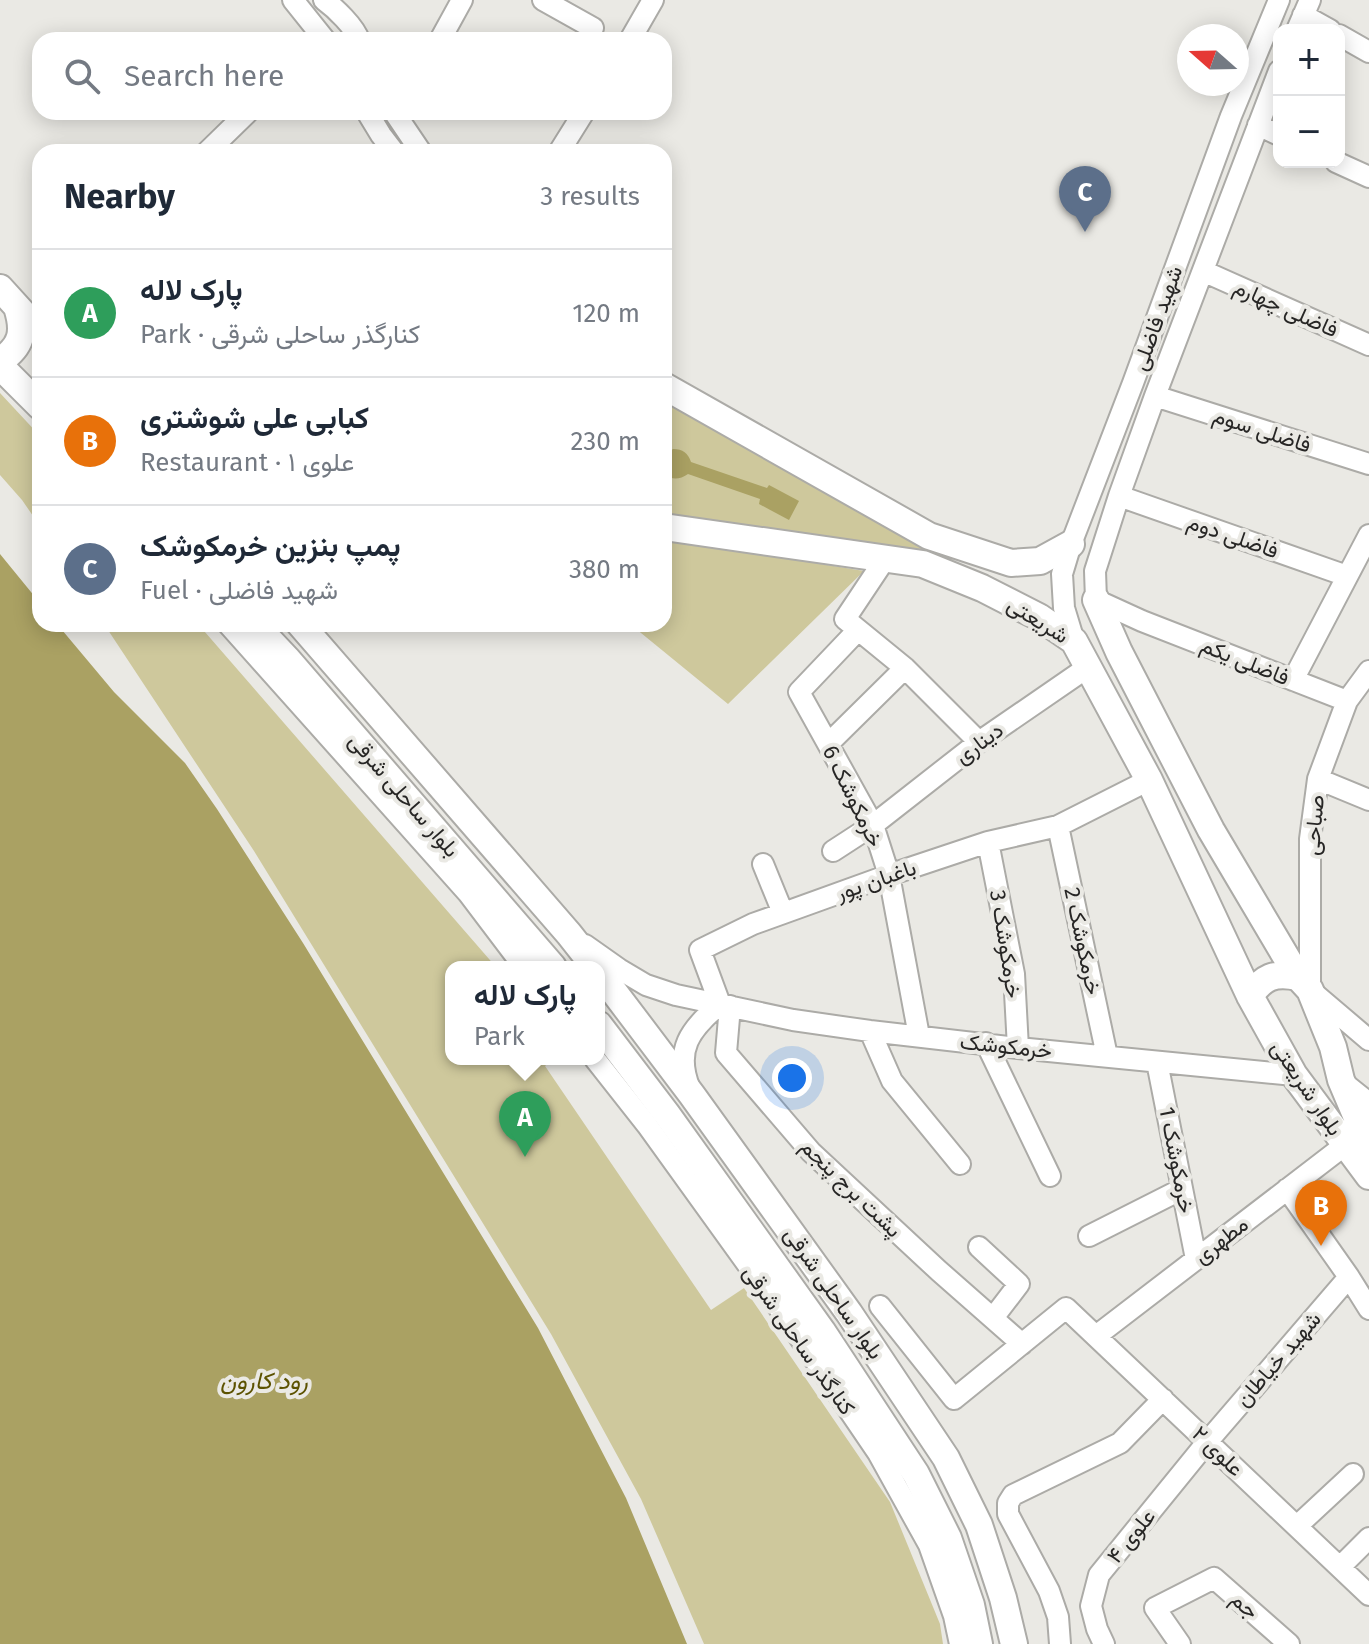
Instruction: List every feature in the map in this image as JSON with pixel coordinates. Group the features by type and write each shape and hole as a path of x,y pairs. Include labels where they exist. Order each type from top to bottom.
{"main road":[{"path":"9,298 32,323"},
{"path":"9,298 22,323 20,340 0,363 32,397"},
{"name":"شریعتی","path":"672,391 929,536 1011,563 1040,561 1071,544"},
{"name":"شریعتی","path":"672,528 923,564 982,588 1039,617 1074,641 1149,780 1250,996"},
{"name":"شریعتی","path":"1096,600 1119,652 1211,830 1304,983"},
{"name":"بلوار ساحلی شرقی","path":"262,632 548,961"},
{"name":"بلوار ساحلی شرقی","path":"307,632 590,961"},
{"path":"1250,996 1258,985 1270,977 1284,974 1304,983"},
{"name":"بلوار ساحلی شرقی","path":"605,980 849,1313 946,1458 979,1525 1003,1598 1014,1644"},
{"name":"بلوار شریعتی","path":"1304,983 1333,1047 1357,1145 1369,1176"},
{"name":"بلوار شریعتی","path":"1250,996 1299,1081 1357,1145"},
{"name":"بلوار ساحلی شرقی","path":"605,1034 666,1113 822,1331 916,1474 948,1538 971,1605 979,1644"},
{"path":"1299,1081 1316,1088 1341,1080"}],"street":[{"path":"293,0 319,32"},
{"path":"444,32 462,0"},
{"path":"543,0 593,28"},
{"path":"635,32 653,0"},
{"name":"شهید فاضلی","path":"1074,641 1064,608 1062,574 1071,544 1231,116 1279,0"},
{"path":"328,1 353,32"},
{"path":"328,32 335,24 353,32"},
{"path":"1345,38 1369,52"},
{"name":"شهید فاضلی","path":"1096,600 1095,571 1119,496 1273,86"},
{"path":"215,144 240,120"},
{"path":"372,120 387,144"},
{"path":"387,144 395,120"},
{"path":"401,120 416,144"},
{"path":"564,144 579,120"},
{"path":"1258,125 1273,132"},
{"path":"1345,166 1369,177"},
{"name":"فاضلی چهارم","path":"1203,271 1369,345"},
{"name":"فاضلی سوم","path":"1155,396 1369,464"},
{"name":"فاضلی دوم","path":"1119,496 1347,576"},
{"path":"1293,680 1369,535"},
{"path":"885,559 845,619 905,668 979,742"},
{"name":"فاضلی یکم","path":"1096,600 1347,701"},
{"path":"1119,652 1118,631 1130,622 1142,621"},
{"name":"خرمکوشک 6","path":"858,630 799,692 873,825 889,875 919,1036"},
{"path":"235,632 468,893 519,961"},
{"name":"دیناری","path":"833,851 873,825 979,742 1088,667"},
{"path":"828,744 905,668"},
{"name":"صباحی","path":"1304,983 1310,839 1318,779 1347,701 1369,671"},
{"path":"1318,779 1369,800"},
{"name":"باغبان پور","path":"725,1005 700,950 753,924 889,875 988,842 1058,826 1149,780"},
{"name":"خرمکوشک 2","path":"1058,826 1107,1056"},
{"name":"خرمکوشک 3","path":"988,842 1014,974 1018,1048"},
{"path":"763,864 783,913"},
{"name":"خرمکوشک","path":"569,934 646,985 676,995 793,1020 1299,1081"},
{"path":"1304,983 1369,1040"},
{"path":"692,1095 684,1074 684,1052 692,1031 725,1005"},
{"name":"پشت برج پنجم","path":"725,1005 726,1053 811,1152 1022,1344"},
{"path":"870,1031 892,1081 960,1164"},
{"path":"986,1043 1050,1176"},
{"name":"خرمکوشک 1","path":"1157,1062 1196,1259"},
{"name":"کنارگذر ساحلی شرقی","path":"600,1065 656,1137 789,1322 878,1453 929,1545 954,1616 960,1644"},
{"path":"1341,1080 1369,1103"},
{"name":"مطهری","path":"1096,1336 1287,1189 1357,1145"},
{"path":"1089,1236 1182,1189"},
{"path":"1287,1189 1369,1309"},
{"path":"979,1247 1019,1284 993,1318"},
{"name":"شهید خیاطان","path":"1208,1441 1349,1277"},
{"path":"880,1306 954,1399 1022,1344"},
{"name":"علوی ۲","path":"1022,1344 1066,1308 1369,1595"},
{"path":"1060,1644 1058,1617 1049,1591 1008,1514 1008,1503 1013,1495 1120,1443 1163,1399"},
{"name":"علوی ۴","path":"1091,1606 1099,1575 1208,1441"},
{"path":"1297,1526 1353,1474"},
{"path":"1340,1567 1369,1538"},
{"name":"جم","path":"1180,1644 1155,1608 1214,1578 1289,1644"},
{"path":"1058,1617 1091,1606 1104,1644"}],"shaded area":[{"path":"0,393 32,427 32,514 0,475"},
{"path":"672,406 926,543 923,557 672,520"},
{"path":"672,539 864,571 728,704 640,632 672,632"},
{"path":"109,632 205,632 491,961 445,961 445,1065 546,1065 711,1310 744,1288 890,1502 940,1624 943,1644 704,1644 641,1499 551,1334 254,851"}],"water":[{"path":"672,450 685,452 691,462 767,488 769,485 799,501 789,520 759,504 760,499 688,474 672,477"},
{"name":"رود کارون","path":"0,554 32,593 32,632 64,632 114,692 185,763 303,943 538,1328 626,1498 687,1644 0,1644"}],"place":[{"name":"پمپ بنزین خرمکوشک","path":"1085,232"},
{"name":"پارک لاله","path":"525,1157"},
{"name":"کبابی علی شوشتری","path":"1321,1246"}]}
